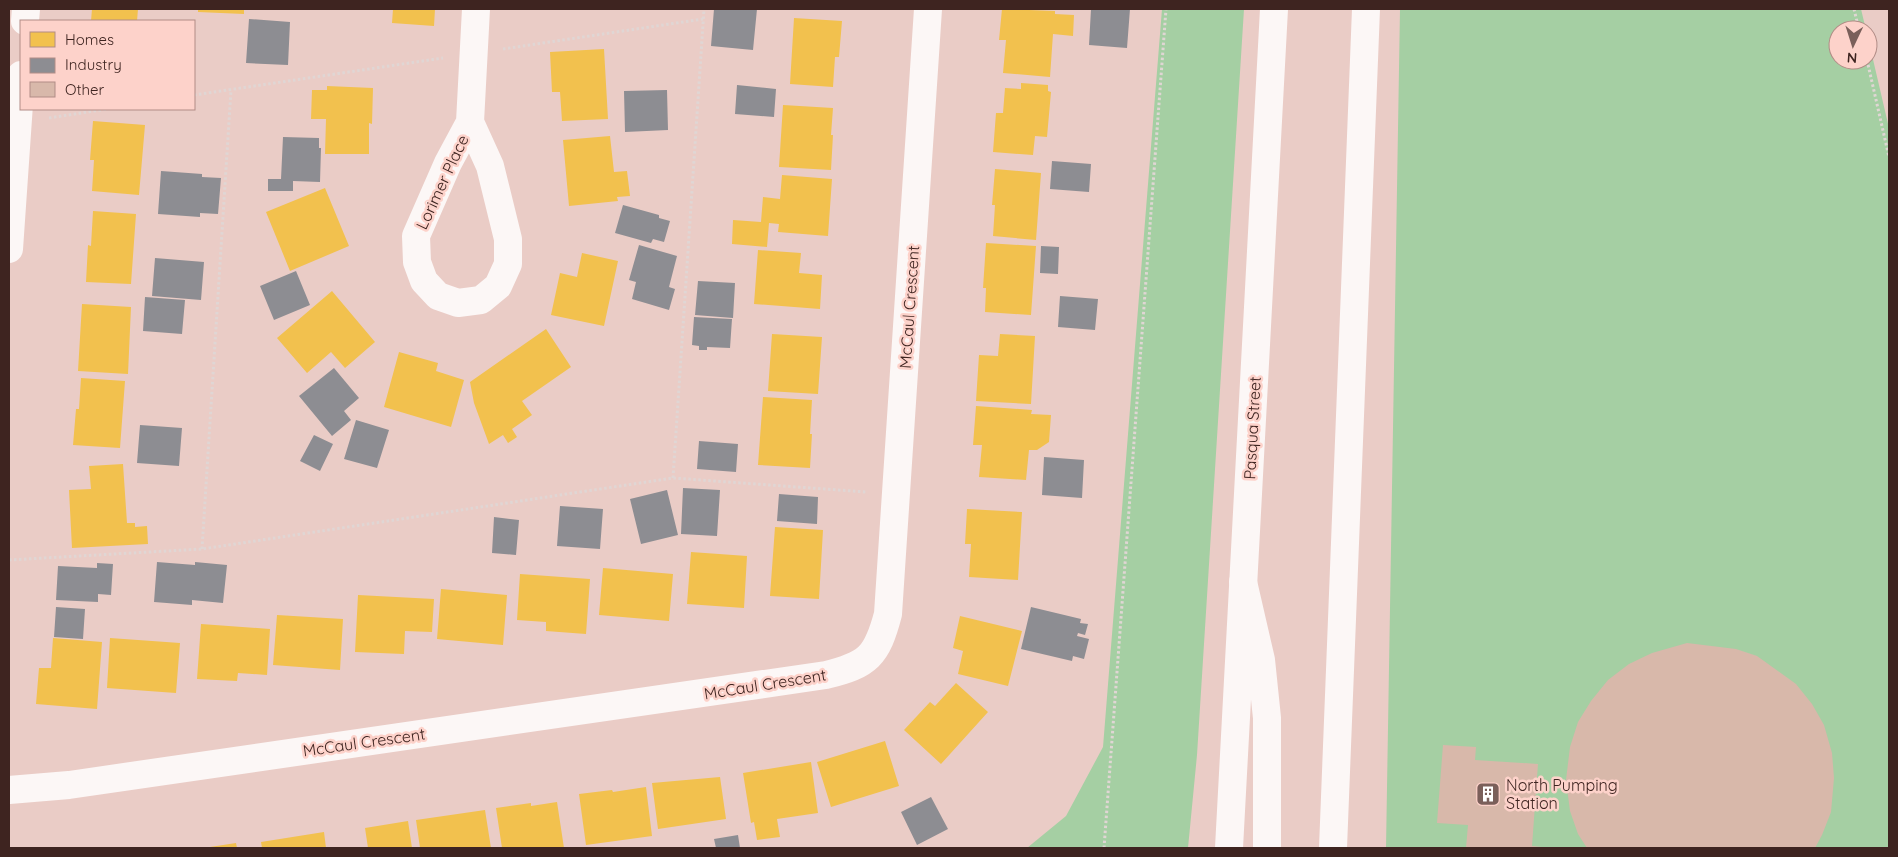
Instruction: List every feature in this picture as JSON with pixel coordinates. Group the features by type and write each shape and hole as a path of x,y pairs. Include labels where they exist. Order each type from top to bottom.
{"street":[{"name":"Lorimer Place","path":"470,122 490,166 508,239 508,264 498,286 481,300 458,303 438,296 424,281 417,262 416,236 448,163 470,122 476,9"},
{"name":"McCaul Crescent","path":"9,790 89,782 826,675 851,669 871,656 882,637 888,614 928,9"},
{"name":"Pasqua Street","path":"1229,848 1274,9"},
{"path":"1333,848 1366,9"},
{"path":"9,249 20,91"},
{"path":"1243,582 1261,660 1268,718 1267,848"}],"path":[{"path":"674,478 704,9"},
{"path":"1104,848 1166,9"},
{"path":"1868,70 1889,157"},
{"path":"202,549 230,90"},
{"path":"18,122 100,110"},
{"path":"9,560 202,549 674,478 896,494"}],"green space":[{"path":"1162,9 1244,9 1197,755 1188,848 1027,848 1066,816 1103,747"},
{"path":"1400,9 1861,9 1864,20 1828,20 1828,70 1875,70 1889,128 1889,848 1386,848"}],"building: Homes":[{"path":"92,9 138,9 137,20 91,20"},
{"path":"198,9 244,9 244,14 198,12"},
{"path":"393,9 435,9 434,26 392,23"},
{"path":"1002,9 1055,11 1055,14 1074,15 1073,36 1053,34 1050,77 1003,73 1006,40 999,40"},
{"path":"794,18 842,21 839,57 835,57 833,87 790,84"},
{"path":"604,49 608,119 562,121 560,92 552,92 550,52"},
{"path":"1021,83 1048,85 1048,91 1051,92 1047,137 1035,136 1033,155 993,152 996,113 1003,113 1005,88 1021,89"},
{"path":"327,86 373,88 372,124 369,123 369,154 325,154 326,119 311,119 312,90 327,90"},
{"path":"783,105 833,108 831,170 779,167"},
{"path":"93,121 145,125 139,195 92,191 94,160 90,160"},
{"path":"610,136 614,172 627,171 630,196 617,197 618,201 569,206 563,140"},
{"path":"995,169 1041,173 1036,240 993,236 995,205 992,205"},
{"path":"782,175 832,179 828,236 778,232 779,224 769,223 767,247 732,244 733,220 761,222 763,197 780,199"},
{"path":"325,188 349,246 290,271 266,212"},
{"path":"93,211 136,214 131,284 86,282 88,245 91,246"},
{"path":"986,243 1036,246 1031,315 985,312 986,288 983,288"},
{"path":"758,250 801,253 799,273 822,275 820,309 754,304"},
{"path":"582,253 618,261 604,326 551,315 560,273 577,277"},
{"path":"332,291 375,342 345,368 331,352 307,373 277,338"},
{"path":"82,304 131,307 128,374 78,371"},
{"path":"546,329 571,367 522,401 532,415 512,429 517,437 508,443 503,435 489,444 474,403 470,382"},
{"path":"772,334 822,337 818,394 768,391"},
{"path":"1000,334 1035,336 1031,404 976,401 979,355 998,356"},
{"path":"399,352 438,363 436,371 464,380 451,427 384,407"},
{"path":"81,378 125,381 120,448 73,445 76,409 79,409"},
{"path":"763,397 812,400 810,468 758,465"},
{"path":"976,406 1032,410 1031,414 1051,415 1049,442 1037,450 1029,450 1026,480 979,477 982,445 973,445"},
{"path":"123,464 127,523 135,523 135,527 147,526 148,544 72,548 69,490 91,489 89,466"},
{"path":"967,509 1022,512 1018,580 969,577 971,544 965,544"},
{"path":"775,527 823,530 819,599 770,596"},
{"path":"691,552 747,556 744,608 687,604"},
{"path":"603,568 673,574 669,621 599,615"},
{"path":"520,574 590,579 586,634 546,631 546,622 517,620"},
{"path":"441,589 507,595 503,645 437,639"},
{"path":"358,595 434,599 432,632 405,631 404,654 355,652"},
{"path":"277,615 343,619 340,670 273,665"},
{"path":"960,616 1022,631 1008,686 958,674 963,651 953,648"},
{"path":"201,624 270,629 267,675 238,673 237,681 197,679"},
{"path":"53,638 102,642 97,709 36,704 39,668 51,668"},
{"path":"110,638 180,643 176,693 107,688"},
{"path":"956,683 988,712 941,764 904,730 930,702 935,706"},
{"path":"885,741 899,786 831,807 817,762"},
{"path":"811,762 818,813 777,819 780,837 757,840 754,822 751,823 743,773"},
{"path":"720,777 726,819 658,829 652,783"},
{"path":"646,787 652,836 586,845 579,794 612,790 613,792"},
{"path":"557,802 564,848 502,848 496,808 531,803 531,806"},
{"path":"485,810 491,848 420,848 416,820"},
{"path":"408,821 412,848 368,848 365,828"},
{"path":"324,832 326,848 262,848 261,842"},
{"path":"236,843 237,848 210,848 210,847"}],"building: Industry":[{"path":"714,9 757,9 753,50 711,46"},
{"path":"1091,9 1130,9 1127,48 1089,45"},
{"path":"249,19 290,22 288,65 246,63"},
{"path":"737,85 776,89 774,117 735,114"},
{"path":"667,90 668,130 625,132 624,91"},
{"path":"283,137 319,138 319,148 321,148 320,182 293,181 293,191 268,191 268,179 281,179"},
{"path":"1052,161 1091,164 1089,192 1050,189"},
{"path":"161,171 202,174 202,177 221,178 218,214 200,213 200,217 158,214"},
{"path":"623,205 659,215 659,218 670,221 664,242 653,239 651,243 615,233"},
{"path":"639,245 677,256 669,287 675,289 669,310 632,299 636,282 629,280"},
{"path":"1041,246 1059,247 1058,274 1040,273"},
{"path":"155,258 204,262 201,300 152,296"},
{"path":"296,271 310,305 274,320 260,286"},
{"path":"698,281 735,283 733,318 695,315"},
{"path":"1060,296 1098,299 1095,330 1058,327"},
{"path":"145,297 185,300 182,334 143,331"},
{"path":"694,317 732,319 730,348 707,347 707,350 699,350 699,346 692,345"},
{"path":"334,368 359,398 344,411 351,420 332,436 299,396"},
{"path":"356,420 389,430 377,468 344,459"},
{"path":"140,425 182,428 179,466 137,463"},
{"path":"314,435 333,444 320,471 300,461"},
{"path":"699,441 738,444 736,472 697,469"},
{"path":"1044,457 1084,460 1082,498 1042,495"},
{"path":"683,488 720,490 717,536 681,534"},
{"path":"667,490 678,535 641,544 630,499"},
{"path":"779,494 818,497 817,524 777,521"},
{"path":"560,506 603,509 600,549 557,546"},
{"path":"494,517 519,520 516,555 492,553"},
{"path":"157,562 195,565 195,562 227,565 223,603 192,600 192,605 154,602"},
{"path":"97,563 113,564 111,595 98,594 98,602 56,600 58,566 97,568"},
{"path":"56,607 85,609 83,639 54,637"},
{"path":"1031,607 1081,619 1080,623 1088,624 1085,635 1078,633 1077,636 1089,639 1084,659 1073,656 1072,661 1021,649"},
{"path":"931,797 948,829 917,845 901,812"},
{"path":"738,835 740,848 716,848 714,839"}],"building: Other":[{"path":"1687,643 1736,649 1757,656 1796,684 1812,704 1824,725 1832,753 1834,778 1831,812 1815,848 1587,848 1578,834 1570,811 1566,780 1570,747 1578,722 1591,701 1608,680 1629,664 1652,653"},
{"name":"North Pumping Station","path":"1443,745 1476,747 1475,760 1538,764 1532,846 1542,848 1466,848 1468,825 1437,823"}],"place":[{"name":"North Pumping Station","path":"1488,794"}]}
